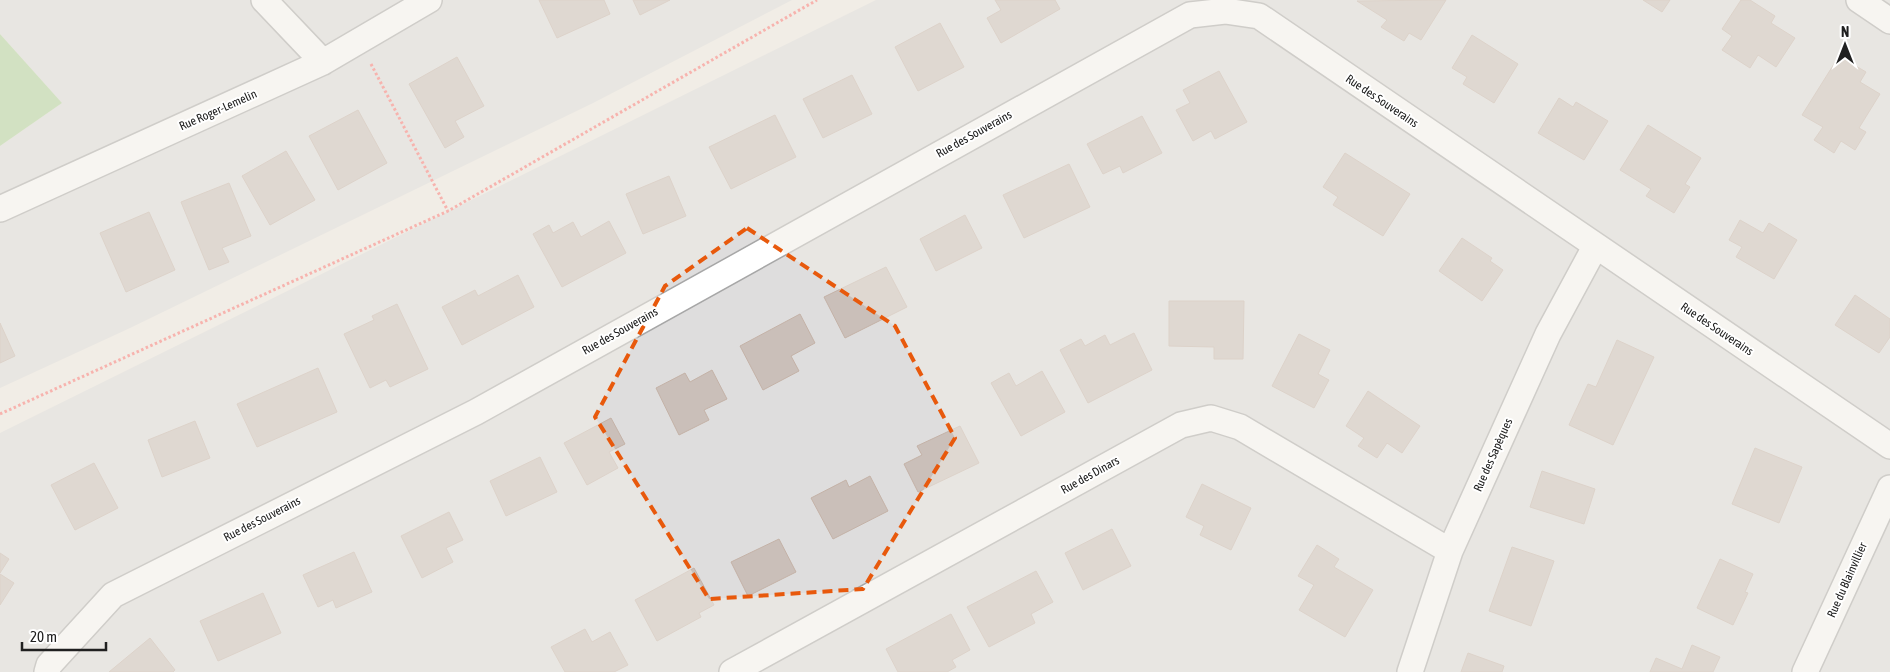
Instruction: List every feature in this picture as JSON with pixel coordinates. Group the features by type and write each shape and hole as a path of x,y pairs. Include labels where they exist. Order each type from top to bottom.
{"street":[{"path":"264,0 323,62"},
{"name":"Rue Roger-Lemelin","path":"0,209 323,62 430,0"},
{"path":"1859,0 1890,21"},
{"name":"Rue des Souverains","path":"48,672 49,665 113,595 476,412 1190,15 1225,11 1259,16 1595,247 1890,446"},
{"name":"Rue des Sapèques","path":"1410,672 1450,551 1548,334 1595,247"},
{"name":"Rue des Dinars","path":"732,672 1181,425 1211,418 1240,427 1450,551"},
{"name":"Rue du Blainvillier","path":"1805,672 1890,488"}],"path":[{"path":"0,414 448,211 817,0"},
{"path":"360,41 448,211"}],"highlighted area":[{"path":"747,228 895,326 955,438 863,589 709,599 595,417 665,286"}],"shaded area":[{"path":"0,0 792,0 593,103 130,328 0,388 0,146 62,103 0,34"},
{"path":"876,0 1890,0 1890,672 0,672 0,433"}],"green space":[{"path":"0,34 62,103 0,146"}],"building":[{"path":"539,0 604,0 610,14 557,38"},
{"path":"633,0 670,0 640,15"},
{"path":"995,0 1055,0 1060,9 1001,43 987,18 1001,10"},
{"path":"1446,0 1421,40 1409,33 1404,41 1381,27 1387,20 1357,1"},
{"path":"1643,0 1670,0 1662,12"},
{"path":"1741,0 1750,0 1775,16 1771,23 1795,38 1776,67 1758,55 1750,68 1722,50 1732,36 1722,29"},
{"path":"940,23 964,67 918,91 895,47"},
{"path":"1472,35 1518,64 1494,103 1463,84 1467,77 1452,68"},
{"path":"1839,56 1866,72 1860,82 1880,94 1859,128 1866,132 1855,150 1841,141 1834,153 1814,140 1823,127 1802,115"},
{"path":"457,57 484,106 455,121 464,137 445,148 409,84"},
{"path":"1219,71 1247,122 1215,139 1211,131 1193,141 1176,110 1190,103 1183,90"},
{"path":"852,75 872,114 823,138 803,99"},
{"path":"1559,98 1573,107 1576,102 1608,121 1584,160 1538,133"},
{"path":"358,110 387,163 338,190 309,136"},
{"path":"775,115 796,157 731,189 709,147"},
{"path":"1142,116 1162,153 1123,173 1120,166 1103,174 1087,144"},
{"path":"1648,125 1701,158 1685,184 1690,187 1674,213 1646,196 1651,189 1620,170"},
{"path":"286,151 315,200 270,225 242,176"},
{"path":"1345,153 1410,194 1383,236 1333,205 1338,197 1323,187"},
{"path":"1069,164 1090,207 1024,238 1003,195"},
{"path":"669,176 686,216 643,234 626,194"},
{"path":"229,183 251,236 222,248 229,262 209,270 181,202"},
{"path":"149,212 175,270 126,292 100,233"},
{"path":"965,215 982,248 936,271 920,239"},
{"path":"1740,220 1763,233 1769,223 1797,240 1774,279 1736,257 1742,247 1729,240"},
{"path":"609,221 626,253 562,287 533,234 549,225 553,233 573,222 581,237"},
{"path":"1462,238 1492,258 1490,261 1503,270 1482,301 1439,271"},
{"path":"886,267 907,307 845,338 824,297"},
{"path":"518,275 534,307 462,345 442,307 475,290 478,296"},
{"path":"1855,295 1890,319 1890,337 1879,353 1835,325"},
{"path":"1169,301 1244,301 1243,359 1214,359 1214,347 1169,346"},
{"path":"397,304 428,369 390,387 386,380 370,388 344,334 374,320 372,316"},
{"path":"800,314 815,343 791,356 799,371 763,390 740,346"},
{"path":"0,323 15,356 0,363"},
{"path":"1134,333 1152,370 1088,403 1060,350 1081,339 1085,346 1105,335 1110,345"},
{"path":"1299,334 1330,350 1318,374 1329,380 1314,408 1272,386"},
{"path":"1617,340 1654,357 1613,445 1569,425 1588,384 1596,387"},
{"path":"318,368 337,412 257,447 237,404"},
{"path":"712,370 727,399 704,410 709,420 679,435 656,388 685,373 690,382"},
{"path":"1042,371 1065,412 1021,436 991,383 1009,373 1016,386"},
{"path":"1368,391 1420,426 1402,453 1387,443 1377,458 1358,446 1364,438 1346,426"},
{"path":"611,418 625,444 609,452 618,468 587,485 564,443"},
{"path":"195,421 210,458 162,477 148,440"},
{"path":"960,426 979,463 918,492 904,464 922,455 917,446"},
{"path":"1755,448 1802,467 1779,523 1732,504"},
{"path":"540,457 557,492 506,516 490,481"},
{"path":"94,463 118,508 75,530 51,485"},
{"path":"1542,471 1595,489 1584,524 1530,507"},
{"path":"870,476 888,511 833,539 811,498 846,480 849,487"},
{"path":"1202,484 1251,508 1231,550 1200,535 1204,526 1186,517"},
{"path":"449,512 463,540 446,548 453,562 422,578 401,536"},
{"path":"1112,529 1131,566 1083,590 1065,553"},
{"path":"779,539 796,572 748,596 731,562"},
{"path":"1317,545 1339,559 1334,567 1373,590 1345,637 1299,610 1314,585 1298,576"},
{"path":"1512,547 1554,561 1531,626 1489,611"},
{"path":"354,552 372,592 336,608 333,600 318,607 303,575"},
{"path":"0,553 9,559 0,573"},
{"path":"1720,559 1753,574 1745,592 1748,593 1733,625 1697,608"},
{"path":"694,568 714,605 699,613 701,617 657,641 635,600"},
{"path":"1036,571 1053,602 1031,614 1035,623 989,647 967,607"},
{"path":"0,574 14,583 0,605"},
{"path":"263,593 281,633 218,661 200,621"},
{"path":"951,614 970,650 952,660 956,667 947,672 898,672 886,649"},
{"path":"585,629 592,642 610,632 628,665 614,672 565,672 551,647"},
{"path":"150,638 175,670 173,672 109,672"},
{"path":"1692,645 1720,657 1713,672 1650,672 1656,658 1682,669"},
{"path":"1468,653 1504,666 1502,672 1461,672"}]}
